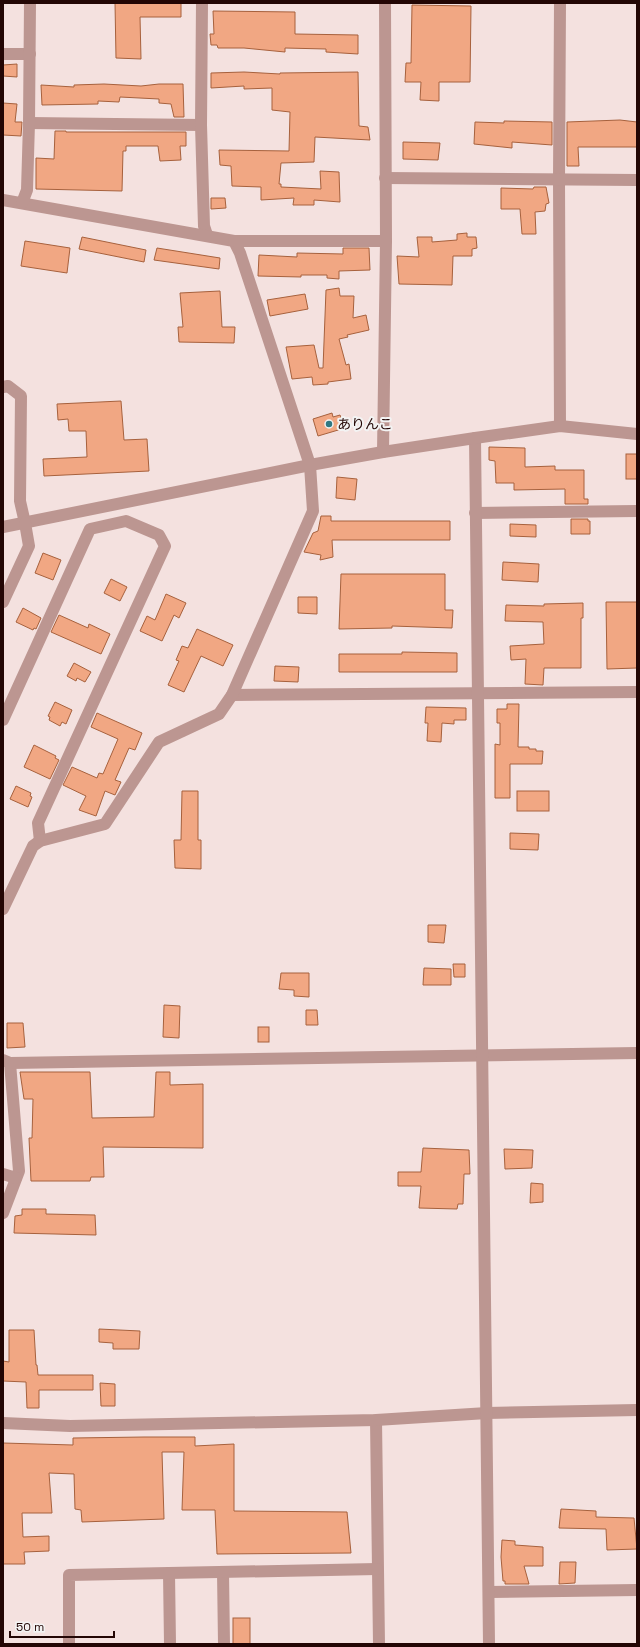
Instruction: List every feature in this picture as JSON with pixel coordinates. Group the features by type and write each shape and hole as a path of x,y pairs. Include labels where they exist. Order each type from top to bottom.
{"street":[{"path":"22,203 26,190 29,123 30,3"},
{"path":"202,3 201,125 204,226 207,235"},
{"path":"383,452 386,241 385,3"},
{"path":"560,3 560,426"},
{"path":"3,54 30,54"},
{"path":"29,123 201,125"},
{"path":"385,178 637,180"},
{"path":"3,200 234,241 386,241"},
{"path":"3,909 33,846 40,842 105,824 159,742 219,714 232,695 313,511 310,465 240,253 234,241"},
{"path":"3,387 8,386 21,396 20,501 29,546 3,602"},
{"path":"3,527 25,524 310,465 474,438 560,426 637,434"},
{"path":"474,438 489,1644"},
{"path":"475,513 637,511"},
{"path":"3,720 90,529 126,521 159,535 165,546 38,823 40,842"},
{"path":"232,695 637,692"},
{"path":"3,1213 19,1170 6,1062 637,1053"},
{"path":"3,1174 16,1178"},
{"path":"3,1423 70,1426 376,1420 487,1413 637,1410"},
{"path":"376,1420 379,1644"},
{"path":"69,1644 69,1575 377,1569"},
{"path":"223,1572 224,1644"},
{"path":"169,1573 170,1644"},
{"path":"489,1592 637,1590"}],"building":[{"path":"115,3 181,3 181,17 140,17 141,59 116,58"},
{"path":"412,5 471,6 470,82 439,82 439,101 420,100 421,82 405,82 406,63 411,63"},
{"path":"213,11 295,12 295,34 358,35 358,54 326,52 326,49 285,48 285,52 244,48 218,48 217,45 211,45 210,34 214,34"},
{"path":"17,64 17,77 3,76 3,65"},
{"path":"244,72 280,74 358,72 359,126 368,127 370,140 315,137 314,162 281,163 279,184 281,184 281,187 321,189 320,171 339,172 340,202 314,200 314,205 293,205 294,198 261,200 261,187 232,186 231,166 220,165 219,150 289,151 290,112 272,110 272,88 244,89 244,86 211,88 211,73"},
{"path":"104,84 141,86 183,84 184,117 174,117 171,104 159,103 159,99 120,97 119,102 98,101 98,104 42,105 41,85 74,87 74,85"},
{"path":"3,103 17,104 15,122 22,122 21,136 3,135"},
{"path":"620,120 637,122 637,147 578,147 579,166 567,166 567,122"},
{"path":"504,121 552,122 552,145 512,142 512,148 474,144 475,122 504,123"},
{"path":"55,131 186,132 186,146 180,146 181,160 160,161 158,146 126,146 126,151 123,151 122,191 36,189 36,158 54,159"},
{"path":"403,142 440,143 438,160 403,159"},
{"path":"534,187 546,187 549,203 546,204 545,211 535,212 536,234 522,234 520,209 501,209 501,188 533,189"},
{"path":"211,198 225,198 226,208 211,209"},
{"path":"467,233 467,237 476,237 477,248 472,249 472,256 453,256 452,285 399,284 397,256 419,257 417,237 432,237 432,242 457,240 457,234"},
{"path":"82,237 146,250 144,262 79,249"},
{"path":"25,241 70,248 67,273 21,266"},
{"path":"157,248 220,258 219,269 154,260"},
{"path":"343,248 369,248 370,270 339,271 339,279 327,278 327,275 301,275 301,277 258,276 259,255 297,257 297,253 343,254"},
{"path":"339,288 340,296 354,296 353,318 366,315 369,330 347,335 348,337 339,339 346,365 349,364 351,379 328,382 328,384 313,385 312,377 292,379 286,347 314,345 319,368 323,368 326,290"},
{"path":"220,291 222,327 235,327 234,343 179,342 178,327 183,327 180,293"},
{"path":"305,294 308,309 270,316 267,300"},
{"path":"121,401 124,440 147,439 149,471 44,476 43,459 87,457 86,431 69,431 68,419 58,420 57,404"},
{"name":"ありんこ","path":"332,413 333,417 340,415 345,428 318,436 313,419"},
{"path":"489,447 525,448 525,467 555,466 555,470 584,470 584,499 588,499 588,504 565,504 565,489 514,490 514,483 496,483 495,461 489,460"},
{"path":"626,454 637,454 637,479 626,479"},
{"path":"337,477 357,479 355,500 336,498"},
{"path":"321,516 331,516 331,521 450,521 450,540 332,540 333,557 320,560 321,555 304,552 313,533 318,531"},
{"path":"571,519 588,519 588,521 590,521 590,534 571,534"},
{"path":"510,524 536,525 536,537 510,536"},
{"path":"43,553 61,560 53,580 35,573"},
{"path":"503,562 539,564 538,582 502,580"},
{"path":"341,574 445,574 445,610 453,610 452,628 392,626 392,628 339,629"},
{"path":"111,579 127,587 120,601 104,593"},
{"path":"166,594 186,603 179,618 174,615 162,641 140,631 147,616 155,620"},
{"path":"298,597 317,597 317,614 298,613"},
{"path":"606,602 637,602 637,668 607,669"},
{"path":"583,603 583,618 581,618 581,668 544,668 543,685 525,684 526,659 511,660 510,646 544,644 543,622 505,621 506,605 544,606 544,604"},
{"path":"23,608 41,618 36,629 34,628 33,630 16,622"},
{"path":"59,615 88,628 89,624 110,634 101,654 51,632"},
{"path":"197,629 233,645 223,666 201,656 184,692 168,685 179,661 176,660 182,646 188,648"},
{"path":"402,652 457,653 457,672 339,672 339,654 402,654"},
{"path":"74,663 91,672 85,682 77,678 76,681 67,676"},
{"path":"275,666 299,667 298,682 274,681"},
{"path":"55,702 72,710 66,724 62,722 60,726 49,720 50,717 48,716"},
{"path":"507,704 519,704 518,747 529,747 529,749 536,749 536,751 543,751 542,764 510,764 510,798 495,798 495,744 500,745 500,723 497,723 497,709 507,709"},
{"path":"426,707 466,708 466,720 454,720 454,724 442,723 441,742 427,741 428,723 425,723"},
{"path":"97,713 142,733 135,750 129,748 115,780 121,782 115,795 105,791 96,816 79,810 86,796 63,785 72,767 97,778 99,773 103,774 118,739 91,727"},
{"path":"34,745 56,756 55,758 59,760 50,779 24,767"},
{"path":"16,786 31,793 30,796 32,797 28,807 10,799"},
{"path":"182,791 198,791 198,840 201,840 201,869 175,868 174,840 181,840"},
{"path":"517,791 549,791 549,811 517,811"},
{"path":"510,833 539,834 538,850 510,849"},
{"path":"428,925 446,925 444,943 428,942"},
{"path":"453,964 465,964 465,977 454,977"},
{"path":"424,968 451,969 451,985 423,985"},
{"path":"281,973 309,973 309,997 294,996 294,990 279,989"},
{"path":"164,1005 180,1006 179,1038 163,1037"},
{"path":"306,1010 317,1010 318,1025 306,1025"},
{"path":"7,1023 23,1023 25,1047 7,1048"},
{"path":"258,1027 269,1027 269,1042 258,1042"},
{"path":"20,1072 90,1072 92,1118 154,1117 156,1072 170,1072 170,1085 203,1084 203,1148 103,1147 104,1177 91,1177 90,1181 31,1181 29,1138 32,1138 33,1099 24,1099"},
{"path":"423,1148 469,1150 470,1174 464,1174 463,1204 458,1204 457,1209 419,1208 421,1186 398,1186 398,1172 421,1172"},
{"path":"504,1149 533,1150 532,1168 505,1169"},
{"path":"531,1183 543,1184 543,1202 530,1203"},
{"path":"22,1209 46,1209 46,1214 95,1215 96,1235 14,1233 15,1216 22,1215"},
{"path":"99,1329 140,1331 139,1349 113,1349 113,1343 99,1342"},
{"path":"9,1330 34,1330 38,1375 93,1375 93,1390 39,1390 39,1408 27,1408 26,1382 3,1381 3,1361 9,1362"},
{"path":"100,1383 115,1384 115,1406 101,1406"},
{"path":"195,1437 195,1446 234,1444 234,1511 347,1512 351,1553 217,1554 215,1510 182,1510 184,1452 162,1452 164,1519 82,1522 81,1510 75,1509 74,1474 49,1473 52,1513 22,1513 23,1537 49,1536 49,1551 24,1552 25,1564 3,1564 3,1443 73,1445 73,1438"},
{"path":"561,1509 596,1511 596,1517 634,1518 637,1549 607,1550 606,1529 559,1528"},
{"path":"502,1540 515,1541 515,1545 543,1547 543,1566 524,1566 529,1584 505,1584 505,1581 503,1581 501,1557"},
{"path":"560,1562 576,1562 575,1583 559,1584"},
{"path":"233,1618 250,1618 250,1644 233,1644"}],"place":[{"name":"ありんこ","path":"329,424"}]}
